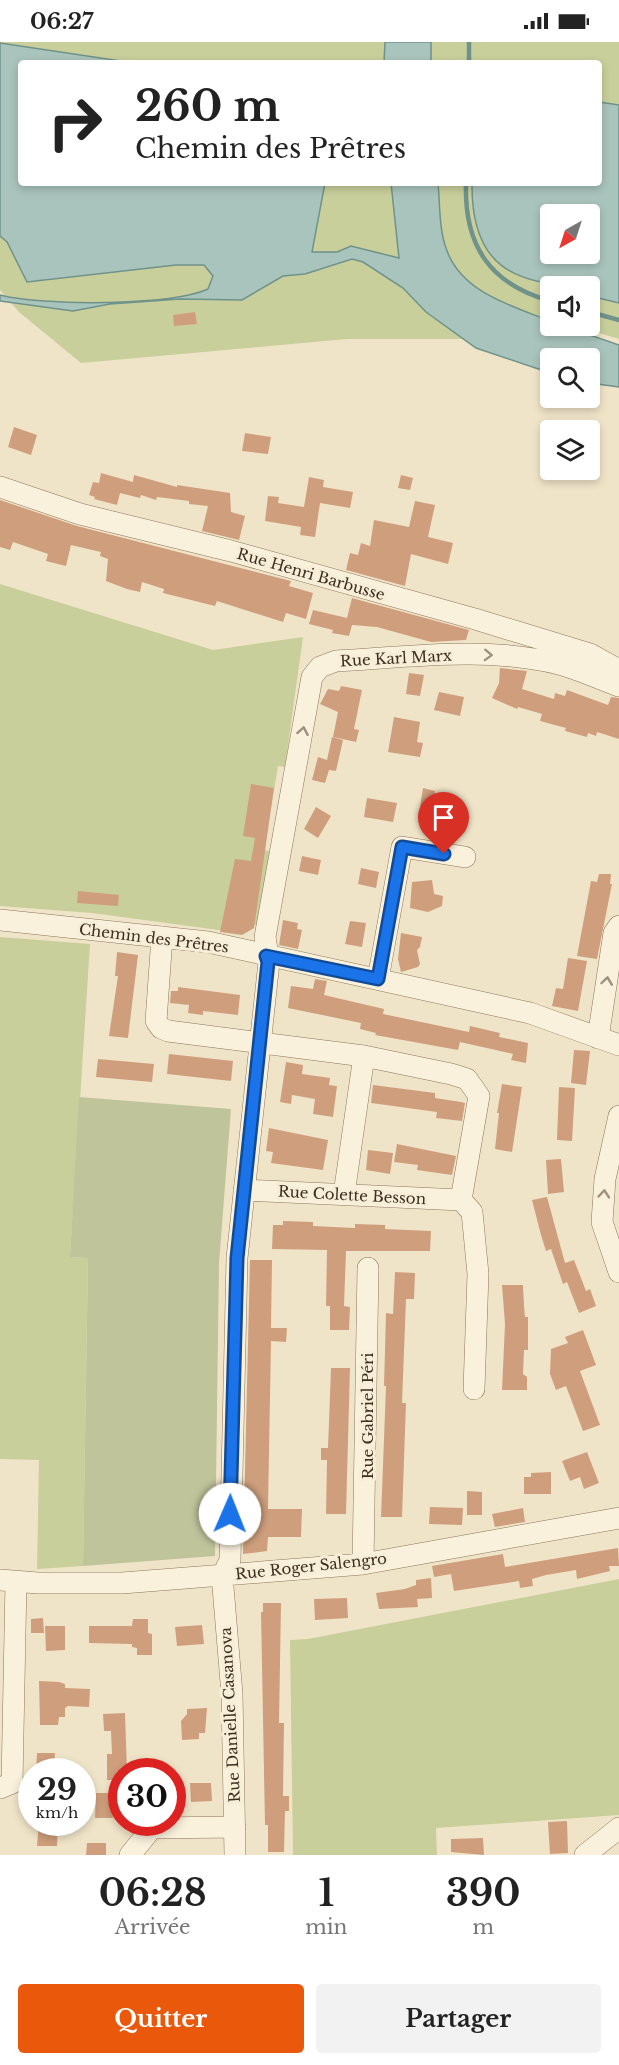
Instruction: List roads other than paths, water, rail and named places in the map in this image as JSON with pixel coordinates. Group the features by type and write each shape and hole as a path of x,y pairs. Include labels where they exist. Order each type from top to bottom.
{"street":[{"name":"Rue Henri Barbusse","path":"0,487 80,514 231,551 475,619 590,654 619,670"},
{"name":"Rue Karl Marx","path":"244,1190 268,962 265,937 312,677 320,667 336,661 474,654 522,656 561,664 619,686"},
{"path":"378,979 402,847 465,857"},
{"name":"Chemin des Prêtres","path":"0,920 208,942 530,1013 619,1045"},
{"path":"598,1038 614,933 619,926"},
{"path":"162,938 156,1021 161,1028 364,1056 452,1074 467,1079 474,1087 479,1096 461,1200 472,1212 478,1274 474,1389"},
{"path":"344,1194 364,1056"},
{"path":"619,1116 605,1179 602,1222 615,1250 619,1272"},
{"name":"Rue Colette Besson","path":"244,1190 461,1200"},
{"name":"Rue Danielle Casanova","path":"235,1855 231,1694 223,1575 230,1560 236,1287 244,1190"},
{"name":"Rue Gabriel Péri","path":"363,1564 368,1268"},
{"name":"Rue Roger Salengro","path":"8,1581 122,1583 363,1564 619,1518"},
{"path":"0,1600 8,1581"},
{"path":"0,1788 12,1783 8,1581"},
{"path":"130,1855 152,1828 234,1827"},
{"path":"585,1855 619,1828"}],"water":[{"path":"385,42 431,42 431,60 384,60"},
{"path":"0,43 114,60 18,60 18,186 324,186 312,252 337,252 351,246 399,258 391,186 438,186 444,241 453,263 463,276 489,295 540,317 540,336 593,336 619,345 619,387 600,384 600,348 540,348 540,370 476,348 426,312 403,288 363,262 352,259 305,274 283,276 242,300 180,299 110,304 73,311 0,301 0,295 19,299 74,302 165,299 208,289 213,276 204,265 176,265 27,282 7,242 0,236"},
{"path":"602,102 619,105 619,303 600,298 600,276 540,276 540,282 519,275 502,266 489,252 479,234 472,186 602,186"}],"waterway":[{"path":"469,42 469,60"},
{"path":"466,186 470,226 476,244 485,259 511,284 540,298"},
{"path":"600,315 619,320"}]}
